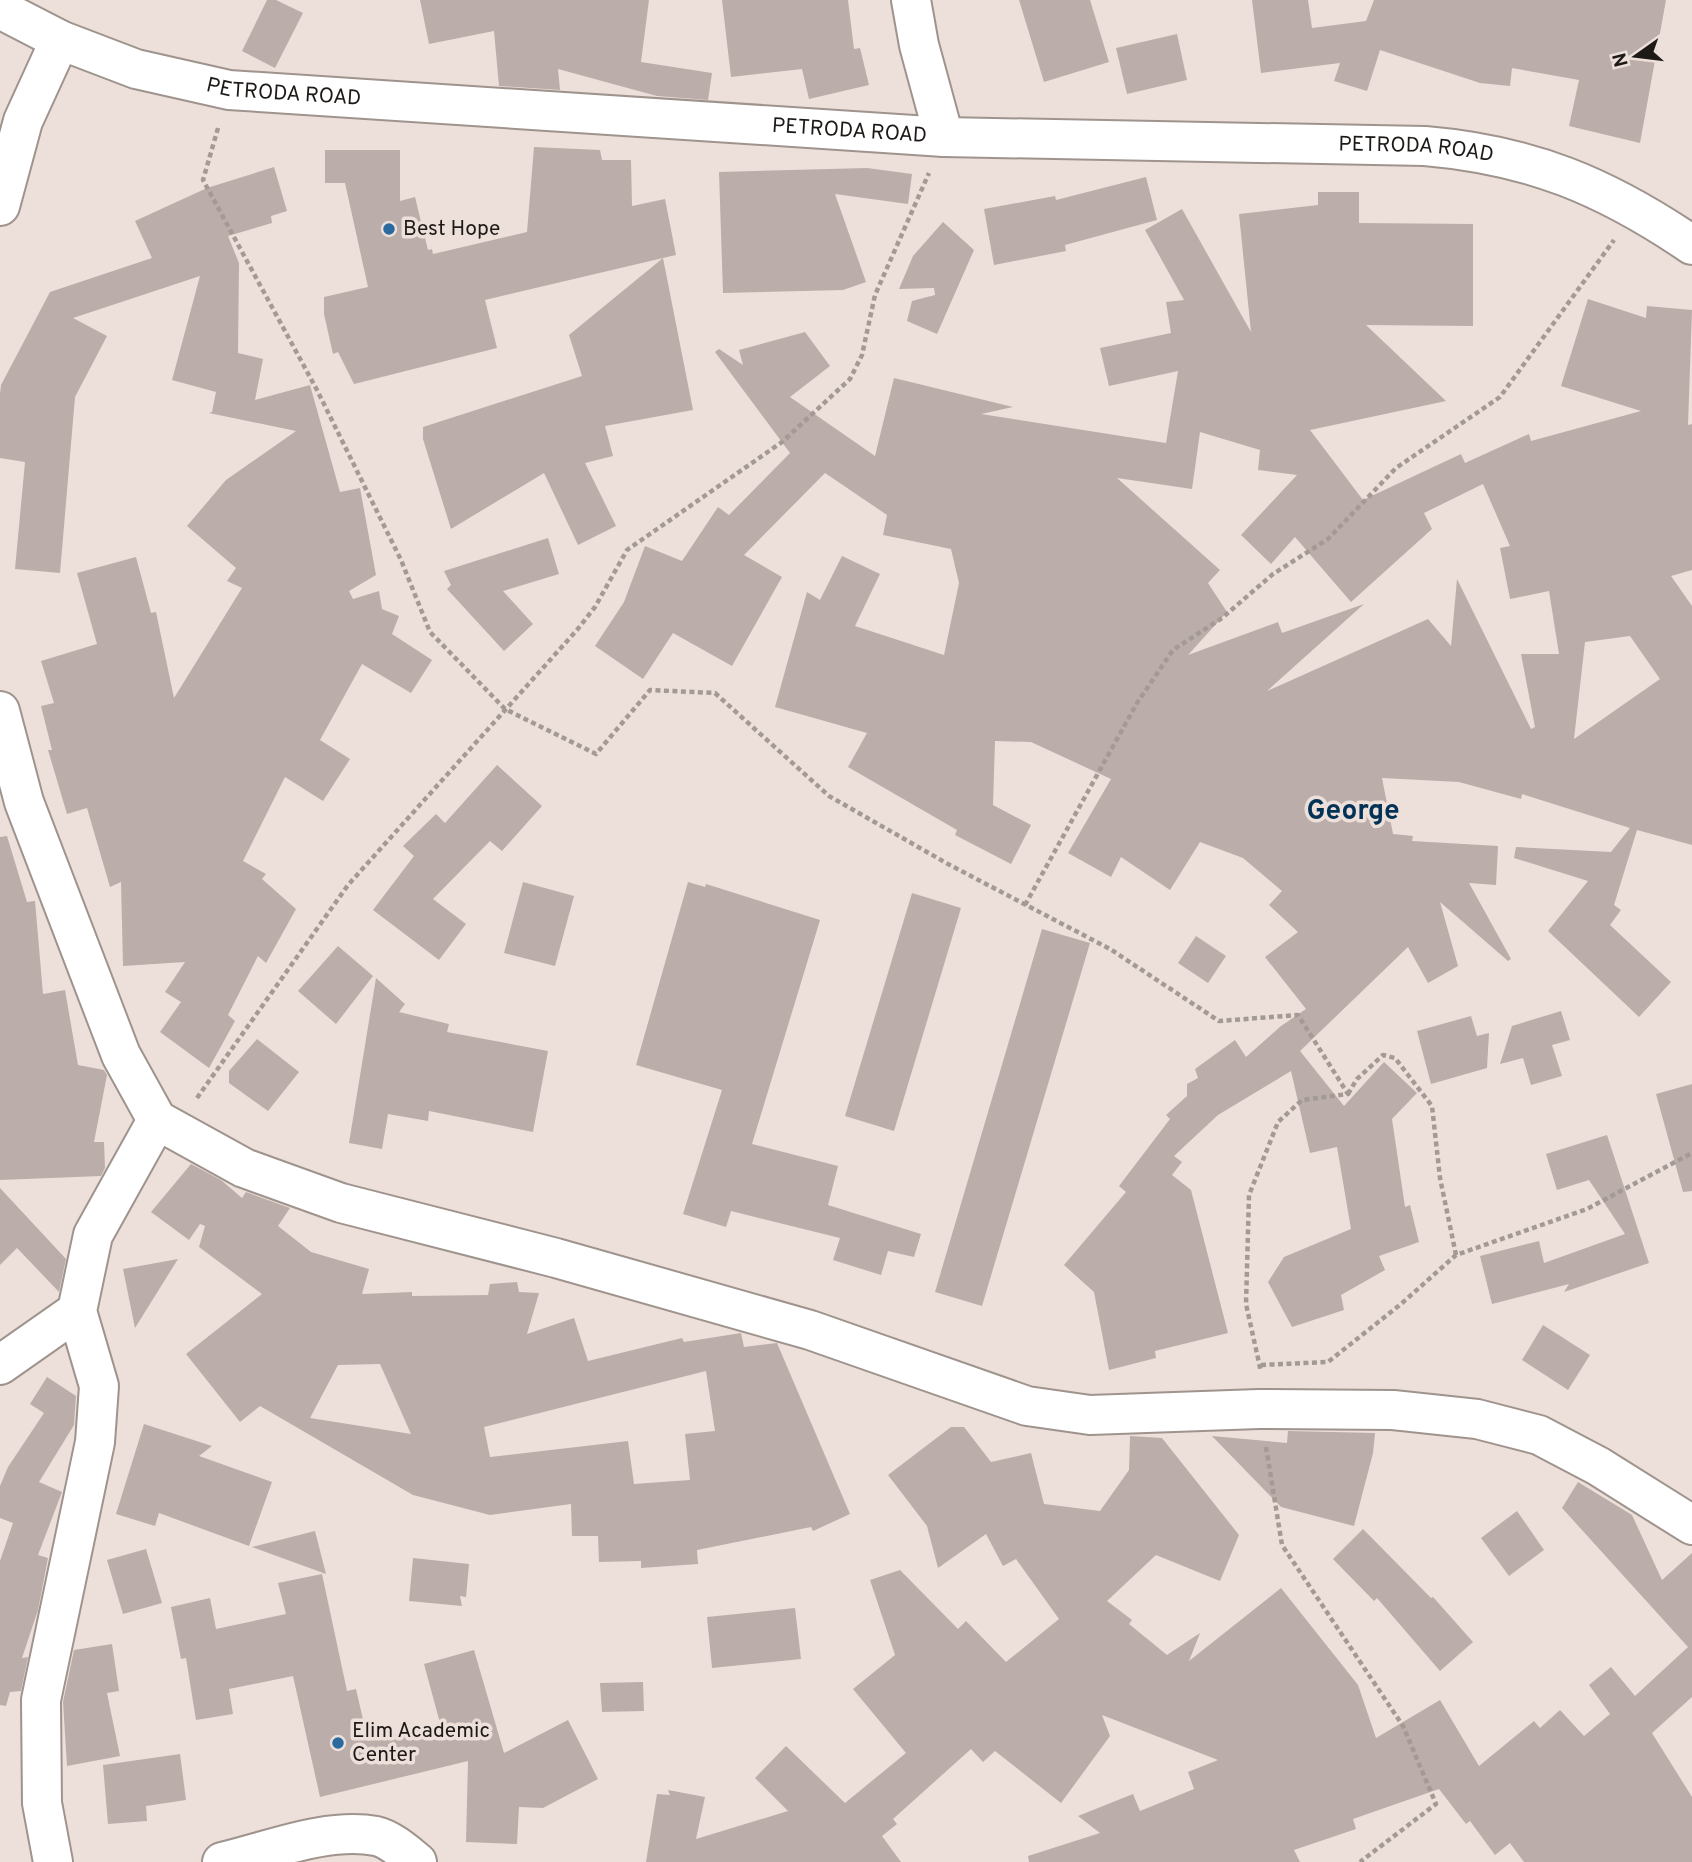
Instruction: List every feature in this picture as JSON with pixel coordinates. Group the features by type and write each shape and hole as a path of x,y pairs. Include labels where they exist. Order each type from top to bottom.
{"street":[{"path":"911,0 919,45 944,137"},
{"name":"PETRODA ROAD","path":"0,9 60,40 136,69 229,90 944,137 1411,146 1472,150 1522,162 1582,182 1636,208 1692,245"},
{"path":"0,206 23,121 60,40"},
{"path":"0,711 24,802 121,1055 166,1125 244,1168 341,1203 556,1258 810,1330 1027,1406 1090,1415 1259,1409 1393,1410 1477,1419 1539,1435 1598,1466 1692,1525"},
{"path":"53,1862 42,1803 41,1700 95,1442 99,1385 77,1311 93,1235 166,1125"},
{"path":"0,1365 77,1311"},
{"path":"222,1862 325,1837 355,1835 378,1836 416,1862"}],"path":[{"path":"229,90 203,180 317,390 401,560 430,632 505,709 596,754 650,690 715,693 829,796 1110,949 1219,1021 1298,1015 1348,1094"},
{"path":"166,1125 348,885 595,607 626,550 782,442 850,379 862,355 875,295 944,137"},
{"path":"1025,905 1137,703 1173,650 1222,618 1273,574 1328,539 1396,468 1500,397 1555,325 1636,208"},
{"path":"1348,1094 1357,1079 1383,1055 1395,1058 1432,1106 1440,1178 1456,1255"},
{"path":"1348,1094 1302,1100 1278,1122 1249,1195 1246,1304 1261,1365 1259,1409 1282,1545 1404,1726 1436,1804 1360,1862"},
{"path":"1261,1365 1328,1362 1402,1304 1456,1255 1587,1209 1692,1153"}],"building":[{"path":"267,0 276,0 303,13 275,68 242,51"},
{"path":"420,0 649,0 641,62 712,73 708,100 657,96 558,69 560,90 499,86 494,31 429,44"},
{"path":"722,0 848,0 854,49 860,48 869,85 809,99 802,69 731,77"},
{"path":"1019,0 1090,0 1109,62 1044,82"},
{"path":"1252,0 1308,0 1312,28 1366,21 1374,0 1666,0 1640,143 1569,126 1579,80 1512,68 1510,86 1480,83 1380,50 1367,91 1334,81 1340,63 1261,73"},
{"path":"1177,34 1187,80 1127,94 1116,48"},
{"path":"534,147 600,150 602,160 631,160 632,206 665,199 676,255 485,300 497,348 354,384 338,352 333,354 324,314 324,297 368,287 345,183 325,183 325,150 400,150 400,201 415,197 428,250 432,249 433,254 527,232"},
{"path":"274,167 287,211 271,216 272,223 228,236 239,263 238,353 263,359 255,400 310,385 340,492 360,488 376,575 349,591 353,599 379,591 382,609 399,616 392,634 432,660 411,693 362,664 320,740 350,759 323,801 285,777 243,861 266,874 262,879 296,909 266,963 258,956 228,1015 235,1021 209,1068 160,1032 181,1002 165,992 185,962 123,966 121,882 110,887 87,808 67,814 48,750 52,750 41,706 54,703 41,661 97,644 77,573 136,557 151,613 156,612 174,698 242,588 227,581 236,568 187,526 226,480 296,431 209,413 212,412 216,392 172,380 200,276 73,318 107,336 75,397 60,573 15,569 25,462 0,458 0,394 1,385 50,292 152,258 135,221 207,188"},
{"path":"867,168 912,174 908,204 835,194 866,282 843,290 723,293 719,172"},
{"path":"1146,177 1157,220 1065,245 1066,251 994,265 984,209 1055,196 1056,200"},
{"path":"1318,192 1359,192 1359,223 1473,224 1473,326 1366,325 1446,401 1310,430 1363,500 1461,454 1465,463 1529,434 1531,441 1641,411 1561,386 1588,299 1646,318 1647,306 1692,310 1688,425 1692,424 1692,570 1671,576 1692,606 1692,845 1637,830 1614,905 1621,910 1610,925 1671,982 1639,1017 1548,931 1588,881 1514,858 1516,847 1611,852 1630,828 1522,794 1521,799 1459,782 1382,778 1393,834 1413,836 1412,841 1498,846 1496,885 1469,883 1511,959 1508,961 1440,902 1458,966 1428,983 1408,947 1300,1051 1344,1106 1384,1062 1417,1093 1392,1119 1405,1207 1410,1205 1419,1242 1379,1256 1385,1270 1341,1295 1344,1310 1292,1327 1268,1282 1284,1257 1351,1229 1337,1147 1310,1153 1291,1071 1218,1115 1174,1156 1182,1162 1172,1175 1191,1190 1228,1333 1155,1351 1156,1358 1109,1370 1094,1292 1064,1265 1126,1192 1119,1186 1170,1119 1166,1115 1187,1096 1187,1084 1198,1078 1195,1069 1235,1040 1246,1057 1281,1026 1306,1009 1265,957 1298,932 1269,905 1282,891 1243,858 1200,842 1170,890 1121,857 1111,877 1068,853 1111,779 1031,742 995,741 993,805 1031,825 1011,864 955,835 957,830 848,767 867,733 775,707 807,592 820,600 842,556 880,574 855,626 944,655 959,583 951,549 883,535 887,515 825,473 744,555 782,577 732,666 673,633 643,679 595,646 624,602 645,546 682,561 718,507 729,515 790,453 715,352 719,349 743,365 739,350 805,332 830,366 790,397 875,456 894,378 1013,407 981,414 1166,443 1178,371 1109,386 1100,348 1171,333 1166,302 1184,300 1145,230 1182,209 1251,332 1239,214 1318,205","holes":["1200,432 1260,450 1258,470 1297,475 1241,535 1271,564 1295,537 1351,602 1432,529 1424,513 1483,484 1510,546 1500,548 1510,599 1549,591 1559,654 1521,654 1535,727 1531,729 1457,579 1451,646 1428,619 1267,691 1364,604 1282,633 1278,622 1188,655 1227,612 1208,583 1220,570 1117,478 1192,489","1630,636 1660,679 1574,739 1585,642"]},
{"path":"943,222 974,250 937,334 907,321 912,301 935,295 934,288 899,289 913,256"},
{"path":"663,258 693,410 605,426 613,456 585,463 616,526 578,545 544,473 451,529 423,439 423,427 582,376 569,335"},
{"path":"548,538 559,574 503,591 533,624 504,651 447,589 451,585 444,571"},
{"path":"497,765 542,806 502,851 490,841 433,899 466,924 439,960 373,910 414,856 403,846 436,814 445,823"},
{"path":"7,836 27,902 35,901 43,994 65,990 78,1065 104,1070 107,1075 94,1142 104,1142 105,1168 101,1176 0,1180 0,837"},
{"path":"523,882 574,896 555,966 504,953"},
{"path":"688,882 705,887 706,884 820,920 752,1144 838,1166 828,1205 921,1234 914,1257 888,1251 881,1275 833,1260 840,1238 731,1211 726,1227 683,1214 722,1090 636,1065"},
{"path":"912,893 961,908 894,1131 845,1116"},
{"path":"1042,929 1090,943 982,1306 935,1292"},
{"path":"1196,936 1226,956 1208,983 1178,963"},
{"path":"338,946 373,976 336,1024 298,991"},
{"path":"376,978 405,1004 399,1012 449,1024 447,1032 548,1051 533,1132 429,1111 428,1121 388,1114 382,1149 349,1143"},
{"path":"1561,1011 1570,1040 1552,1045 1562,1076 1531,1085 1523,1058 1500,1064 1512,1026"},
{"path":"1471,1016 1477,1036 1489,1033 1487,1068 1431,1084 1417,1031"},
{"path":"257,1039 299,1072 268,1111 229,1083 229,1071"},
{"path":"1692,1084 1692,1191 1683,1192 1656,1094"},
{"path":"1607,1135 1649,1263 1564,1292 1569,1284 1492,1304 1480,1256 1539,1241 1544,1263 1625,1234 1589,1180 1557,1190 1546,1154"},
{"path":"191,1164 221,1180 242,1198 246,1192 290,1208 278,1226 311,1252 369,1269 362,1294 412,1292 412,1296 488,1295 490,1284 517,1282 519,1292 539,1293 527,1334 574,1318 588,1361 682,1338 684,1342 741,1333 744,1347 777,1343 850,1514 813,1531 811,1527 697,1550 698,1564 641,1568 641,1561 599,1562 598,1536 572,1536 571,1504 490,1515 413,1495 260,1406 240,1422 186,1354 262,1294 199,1247 205,1226 200,1224 189,1240 151,1212","holes":["380,1364 411,1434 310,1418 338,1365","706,1371 715,1431 685,1434 690,1480 634,1484 628,1441 490,1457 484,1427"]},
{"path":"0,1188 66,1259 59,1292 17,1248 0,1265"},
{"path":"178,1259 135,1328 123,1269"},
{"path":"1543,1325 1590,1355 1568,1390 1522,1360"},
{"path":"47,1377 76,1396 74,1425 39,1482 62,1492 38,1555 48,1558 38,1610 22,1658 28,1657 21,1691 10,1692 6,1706 0,1705 0,1561 13,1523 0,1518 0,1486 8,1467 44,1413 30,1404"},
{"path":"144,1424 212,1446 199,1456 272,1482 249,1546 159,1513 155,1526 116,1514"},
{"path":"951,1427 964,1427 991,1462 1031,1453 1044,1504 1100,1511 1129,1470 1130,1436 1162,1438 1239,1535 1220,1581 1156,1555 1107,1601 1132,1620 1129,1624 1167,1655 1200,1633 1189,1661 1281,1588 1358,1685 1376,1738 1440,1700 1479,1766 1534,1721 1540,1728 1560,1710 1584,1736 1610,1714 1589,1685 1611,1667 1635,1696 1688,1647 1562,1508 1578,1482 1632,1515 1662,1580 1692,1553 1692,1697 1652,1733 1692,1797 1692,1862 1524,1862 1510,1843 1495,1855 1470,1821 1466,1824 1439,1789 1353,1819 1356,1829 1294,1850 1300,1862 1029,1862 1028,1856 1100,1833 1078,1816 1133,1794 1140,1811 1194,1789 1188,1772 1218,1760 1102,1715 1110,1736 1061,1803 995,1751 983,1762 971,1749 893,1819 897,1824 882,1836 901,1862 646,1862 657,1794 670,1795 668,1790 705,1797 696,1839 788,1811 755,1778 786,1746 845,1803 906,1753 853,1689 895,1655 870,1580 900,1570 958,1629 966,1621 1006,1662 1059,1619 1016,1559 1003,1566 986,1534 938,1568 927,1526 888,1475"},
{"path":"1288,1431 1375,1433 1373,1453 1354,1526 1281,1507 1212,1436 1287,1443"},
{"path":"1517,1511 1544,1550 1509,1576 1481,1538"},
{"path":"1363,1529 1431,1598 1433,1597 1473,1642 1440,1671 1377,1598 1374,1601 1333,1559"},
{"path":"315,1531 326,1574 252,1547"},
{"path":"146,1549 162,1603 123,1614 107,1560"},
{"path":"413,1558 469,1564 466,1597 460,1596 462,1606 409,1601"},
{"path":"322,1574 347,1691 356,1689 368,1741 440,1723 424,1664 474,1650 504,1753 568,1720 598,1779 543,1808 519,1807 517,1844 466,1842 468,1761 320,1797 293,1676 229,1689 233,1714 196,1720 186,1658 181,1659 171,1607 210,1598 216,1629 286,1614 278,1583"},
{"path":"795,1608 801,1659 712,1668 707,1617"},
{"path":"112,1644 119,1691 107,1693 120,1756 67,1766 63,1702 74,1650"},
{"path":"643,1682 644,1711 602,1712 600,1683"},
{"path":"180,1754 186,1800 146,1806 147,1821 108,1824 103,1765"}],"place":[{"name":"Best Hope","path":"389,229"},
{"name":"Elim Academic Center","path":"338,1743"}],"district":[{"name":"George","path":"1353,812"}]}
